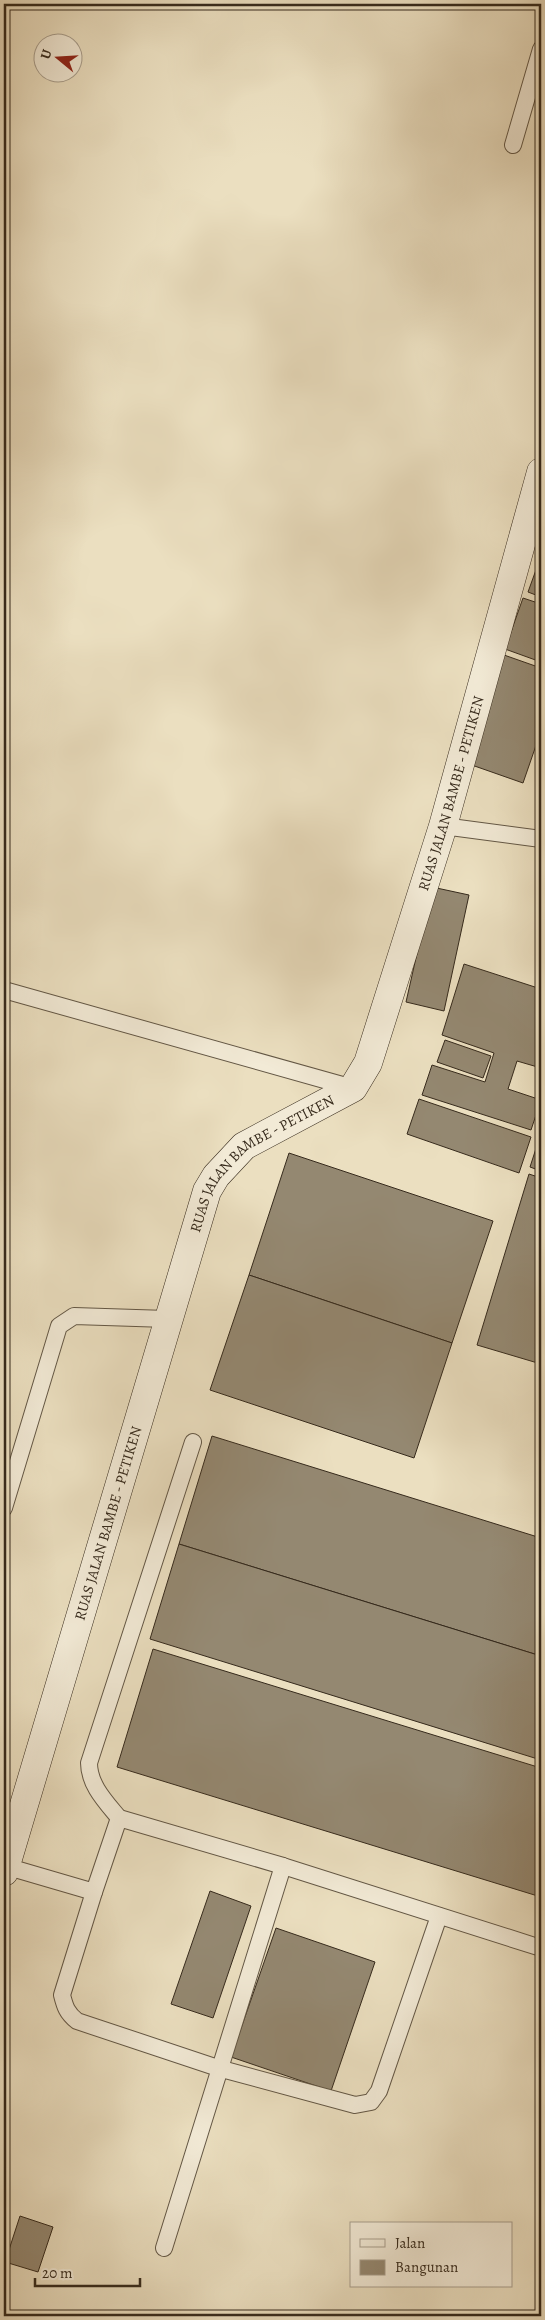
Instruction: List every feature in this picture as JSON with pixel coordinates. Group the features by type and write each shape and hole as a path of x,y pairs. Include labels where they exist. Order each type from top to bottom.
{"main road":[{"name":"RUAS JALAN BAMBE - PETIKEN","path":"5,1869 167,1318 207,1191 216,1176 244,1146 353,1088 368,1063 444,826 535,518 541,472"}],"lane":[{"path":"513,145 541,48"},
{"path":"444,826 541,839"},
{"path":"4,990 353,1088"},
{"path":"4,1508 59,1326 74,1316 167,1318"},
{"path":"193,1442 89,1763 89,1774 96,1787 119,1818 284,1866 541,1948"},
{"path":"119,1818 62,1995 65,2009 76,2021 218,2068 355,2105 371,2102 379,2091 439,1916"},
{"path":"164,2248 218,2068 284,1866"},
{"path":"5,1869 94,1892"}],"building":[{"path":"541,556 541,597 528,592"},
{"path":"523,598 541,604 541,662 505,649"},
{"path":"504,655 541,668 541,731 523,783 466,763"},
{"path":"432,887 469,895 444,1011 406,1002"},
{"path":"464,964 541,989 541,1068 517,1061 508,1089 541,1100 531,1130 422,1095 432,1065 485,1082 494,1053 442,1035"},
{"path":"445,1040 491,1056 483,1078 437,1062"},
{"path":"419,1099 531,1137 519,1173 407,1134"},
{"path":"541,1133 541,1171 530,1167"},
{"path":"289,1153 493,1221 452,1343 249,1275"},
{"path":"529,1174 541,1178 541,1364 477,1345"},
{"path":"249,1275 452,1343 414,1458 210,1390"},
{"path":"212,1436 541,1538 541,1656 179,1544"},
{"path":"179,1544 541,1656 541,1760 150,1639"},
{"path":"153,1649 541,1768 541,1897 117,1767"},
{"path":"210,1891 251,1906 213,2018 171,2004"},
{"path":"276,1928 375,1962 331,2091 231,2057"},
{"path":"20,2216 53,2227 38,2272 5,2262"}]}
